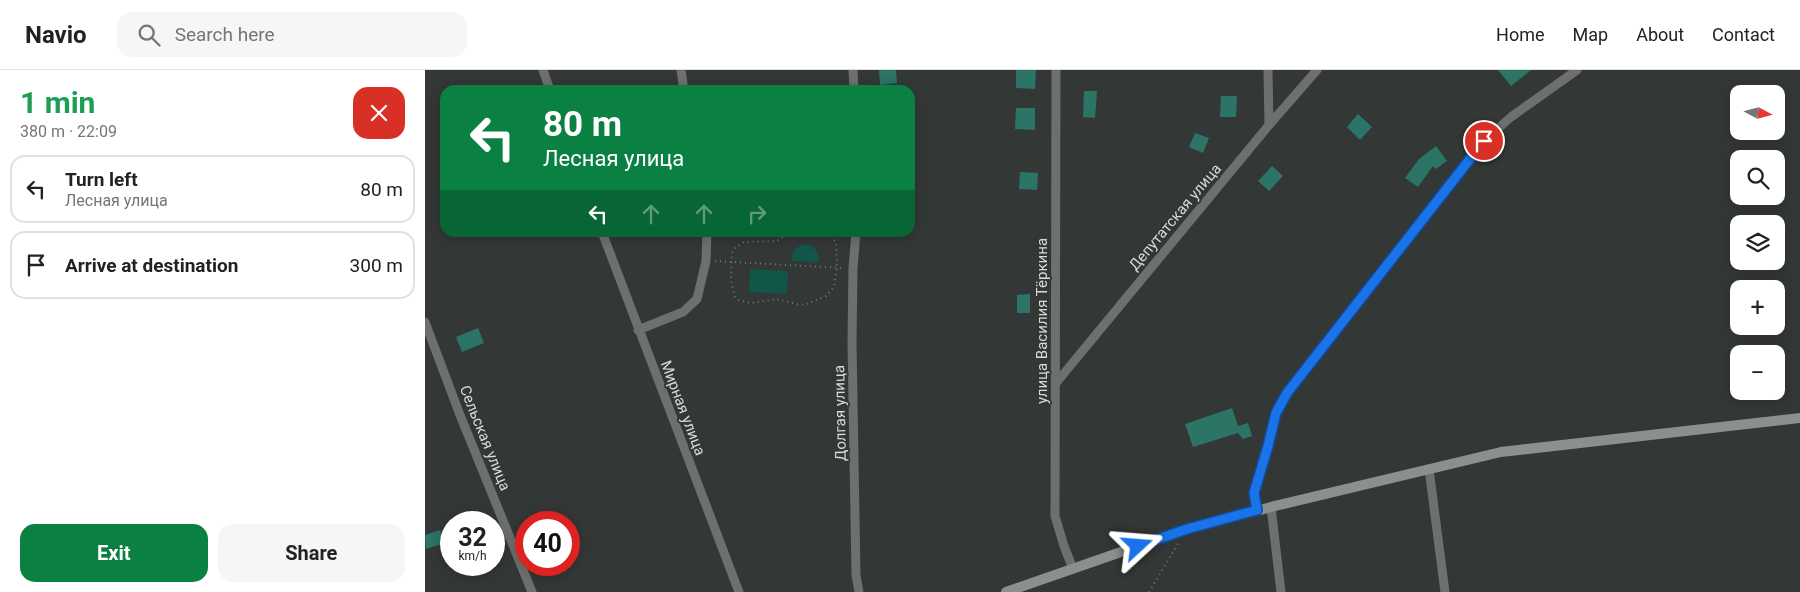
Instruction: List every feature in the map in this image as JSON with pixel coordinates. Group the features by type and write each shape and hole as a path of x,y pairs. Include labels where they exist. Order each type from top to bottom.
{"street":[{"path":"543,70 548,85"},
{"path":"681,70 683,85"},
{"path":"853,70 854,85"},
{"name":"улица Василия Тёркина","path":"1056,70 1055,516 1073,569"},
{"path":"1268,70 1269,125"},
{"name":"Депутатская улица","path":"1056,383 1269,125 1317,70"},
{"path":"1257,510 1254,493 1276,413 1287,393 1484,141 1511,117 1577,70"},
{"name":"Мирная улица","path":"605,237 638,330 739,592"},
{"path":"638,330 683,312 697,299 706,261 707,237"},
{"name":"Долгая улица","path":"856,237 853,268 852,342 856,575 859,592"},
{"name":"Сельская улица","path":"425,322 460,415 532,592"},
{"path":"1006,592 1187,529 1257,510 1501,452 1800,418"},
{"path":"1429,469 1445,592"},
{"path":"1271,507 1281,592"}],"path":[{"path":"783,237 777,241 744,242 739,244 731,262 731,282 735,297 744,302 751,303 776,299 805,304 815,301 832,291 837,267 836,242 832,237"},
{"path":"706,261 853,268"},
{"path":"1149,592 1187,529"}],"green space":[{"path":"806,244 816,250 819,262 791,261 795,250"},
{"path":"750,269 788,271 787,294 749,292"}],"building":[{"path":"879,70 896,70 897,83 880,85"},
{"path":"1016,70 1036,70 1035,89 1016,88"},
{"path":"1498,70 1531,70 1511,86"},
{"path":"1084,91 1097,91 1095,118 1083,117"},
{"path":"1221,96 1237,96 1236,117 1220,117"},
{"path":"1016,108 1035,108 1035,130 1015,129"},
{"path":"1358,114 1372,127 1360,140 1347,127"},
{"path":"1195,133 1209,138 1203,153 1189,147"},
{"path":"1436,146 1447,161 1436,169 1433,166 1418,187 1405,178 1419,159"},
{"path":"1272,166 1283,176 1269,191 1258,181"},
{"path":"1020,172 1038,173 1037,190 1019,189"},
{"path":"1030,294 1030,313 1017,313 1017,295"},
{"path":"478,328 484,343 462,352 456,337"},
{"path":"1232,408 1238,426 1248,423 1252,436 1243,439 1238,433 1193,447 1185,424"},
{"path":"440,530 440,545 426,549 425,535"}],"route":[{"path":"1138,546 1187,529 1257,510 1254,493 1276,413 1287,393 1484,141"}]}
